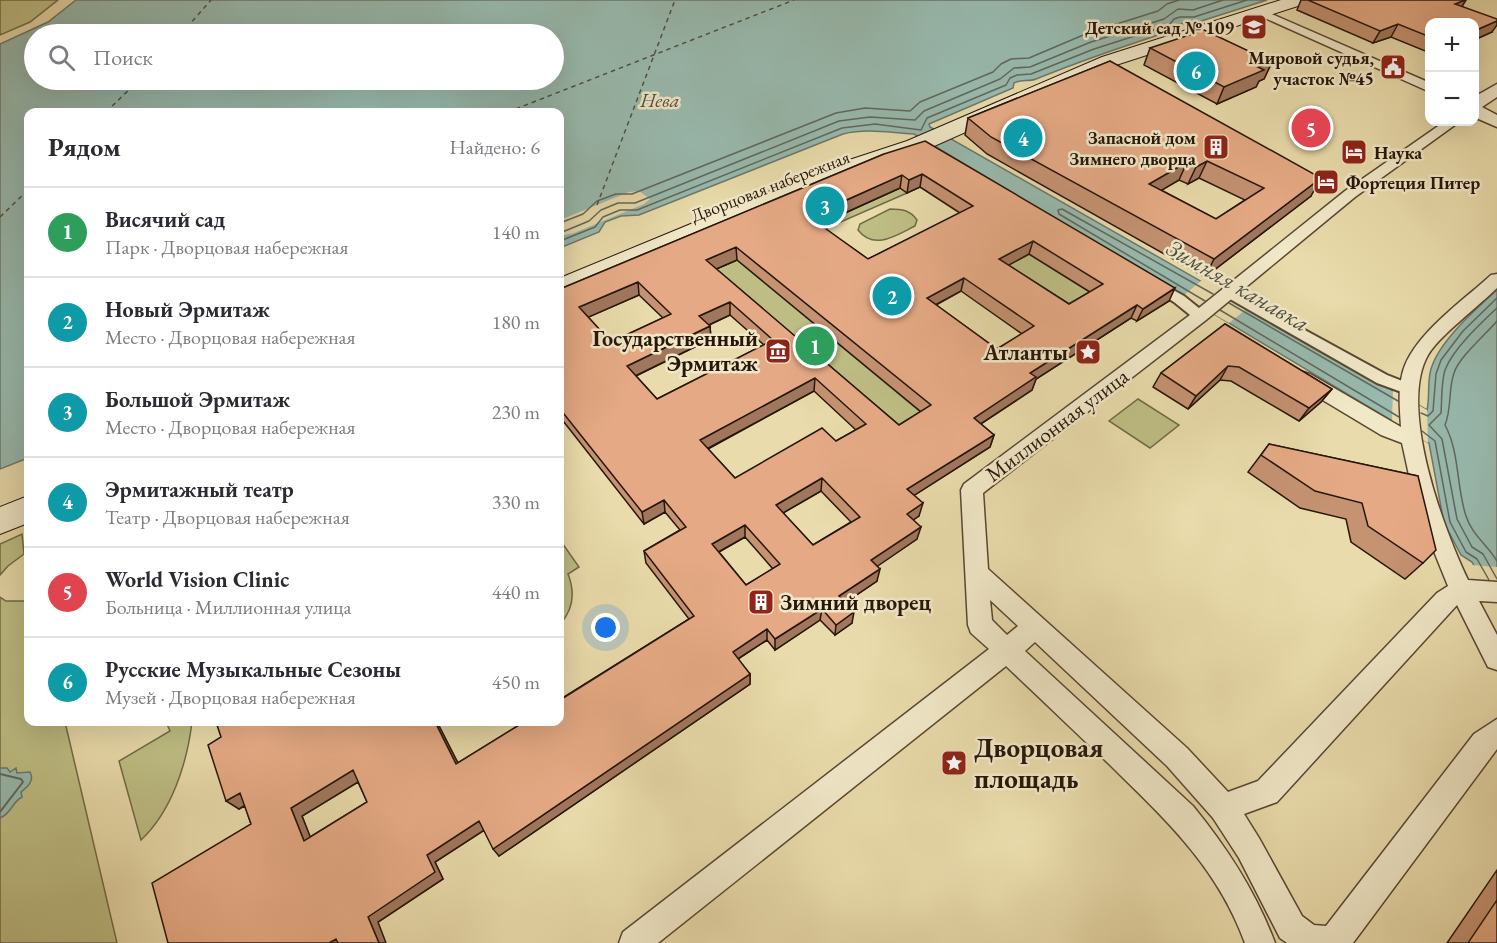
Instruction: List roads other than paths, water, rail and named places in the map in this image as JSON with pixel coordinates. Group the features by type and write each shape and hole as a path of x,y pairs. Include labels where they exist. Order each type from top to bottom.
{"main road":[{"name":"Дворцовая набережная","path":"564,285 839,171 930,143 1109,61 1298,0"},
{"name":"Дворцовая набережная","path":"564,269 824,162 862,151 930,143"},
{"path":"0,498 24,488"},
{"path":"0,521 24,511"}],"street":[{"path":"1260,12 1425,86"},
{"path":"1479,102 1497,89"},
{"path":"1479,113 1497,122"},
{"path":"1203,313 1350,194 1446,126"},
{"path":"1139,275 1203,313 1219,328"},
{"path":"1497,279 1436,333 1415,363 1410,395 1411,435 1430,519 1448,565 1497,659"},
{"path":"1227,293 1410,395"},
{"name":"Миллионная улица","path":"975,571 972,490 1203,313"},
{"path":"1290,371 1388,430 1411,435"},
{"path":"975,571 1177,757 1223,808 1249,848 1292,927 1308,940 1327,942 1339,936 1483,743 1497,732"},
{"path":"975,571 980,625 1184,816 1213,852 1237,890 1260,943"},
{"path":"1223,808 1267,792 1445,600 1460,590 1492,591"},
{"path":"634,943 1036,627"}],"water":[{"name":"Нева","path":"76,0 1267,0 1195,23 1177,24 1177,29 1106,52 1036,79 1014,83 1013,88 929,124 930,127 1427,410 1430,374 1435,358 1459,326 1497,290 1497,606 1472,562 1461,555 1444,523 1429,443 914,134 870,131 843,134 639,215 621,216 605,222 599,232 564,246 564,108 24,108 24,460 0,469 0,44 24,33 24,90 564,90 564,24 44,24"},
{"path":"0,768 7,768 10,772 16,768 17,773 30,772 32,778 21,792 22,797 0,818"}],"place":[{"name":"Детский сад № 109","path":"1254,27"},
{"name":"Мировой судья, участок №45","path":"1393,67"},
{"name":"Русские Музыкальные Сезоны","path":"1196,71"},
{"name":"World Vision Clinic","path":"1311,128"},
{"name":"Эрмитажный театр","path":"1023,138"},
{"name":"Запасной дом Зимнего дворца","path":"1216,147"},
{"name":"Наука","path":"1354,152"},
{"name":"Фортеция Питер","path":"1326,182"},
{"name":"Большой Эрмитаж","path":"825,206"},
{"name":"Новый Эрмитаж","path":"892,296"},
{"name":"Висячий сад","path":"815,346"},
{"name":"Государственный Эрмитаж","path":"778,351"},
{"name":"Атланты","path":"1088,352"},
{"name":"Зимний дворец","path":"761,602"},
{"name":"Дворцовая площадь","path":"954,763"}],"water label":[{"name":"Зимняя канавка","path":"1238,285"}]}
